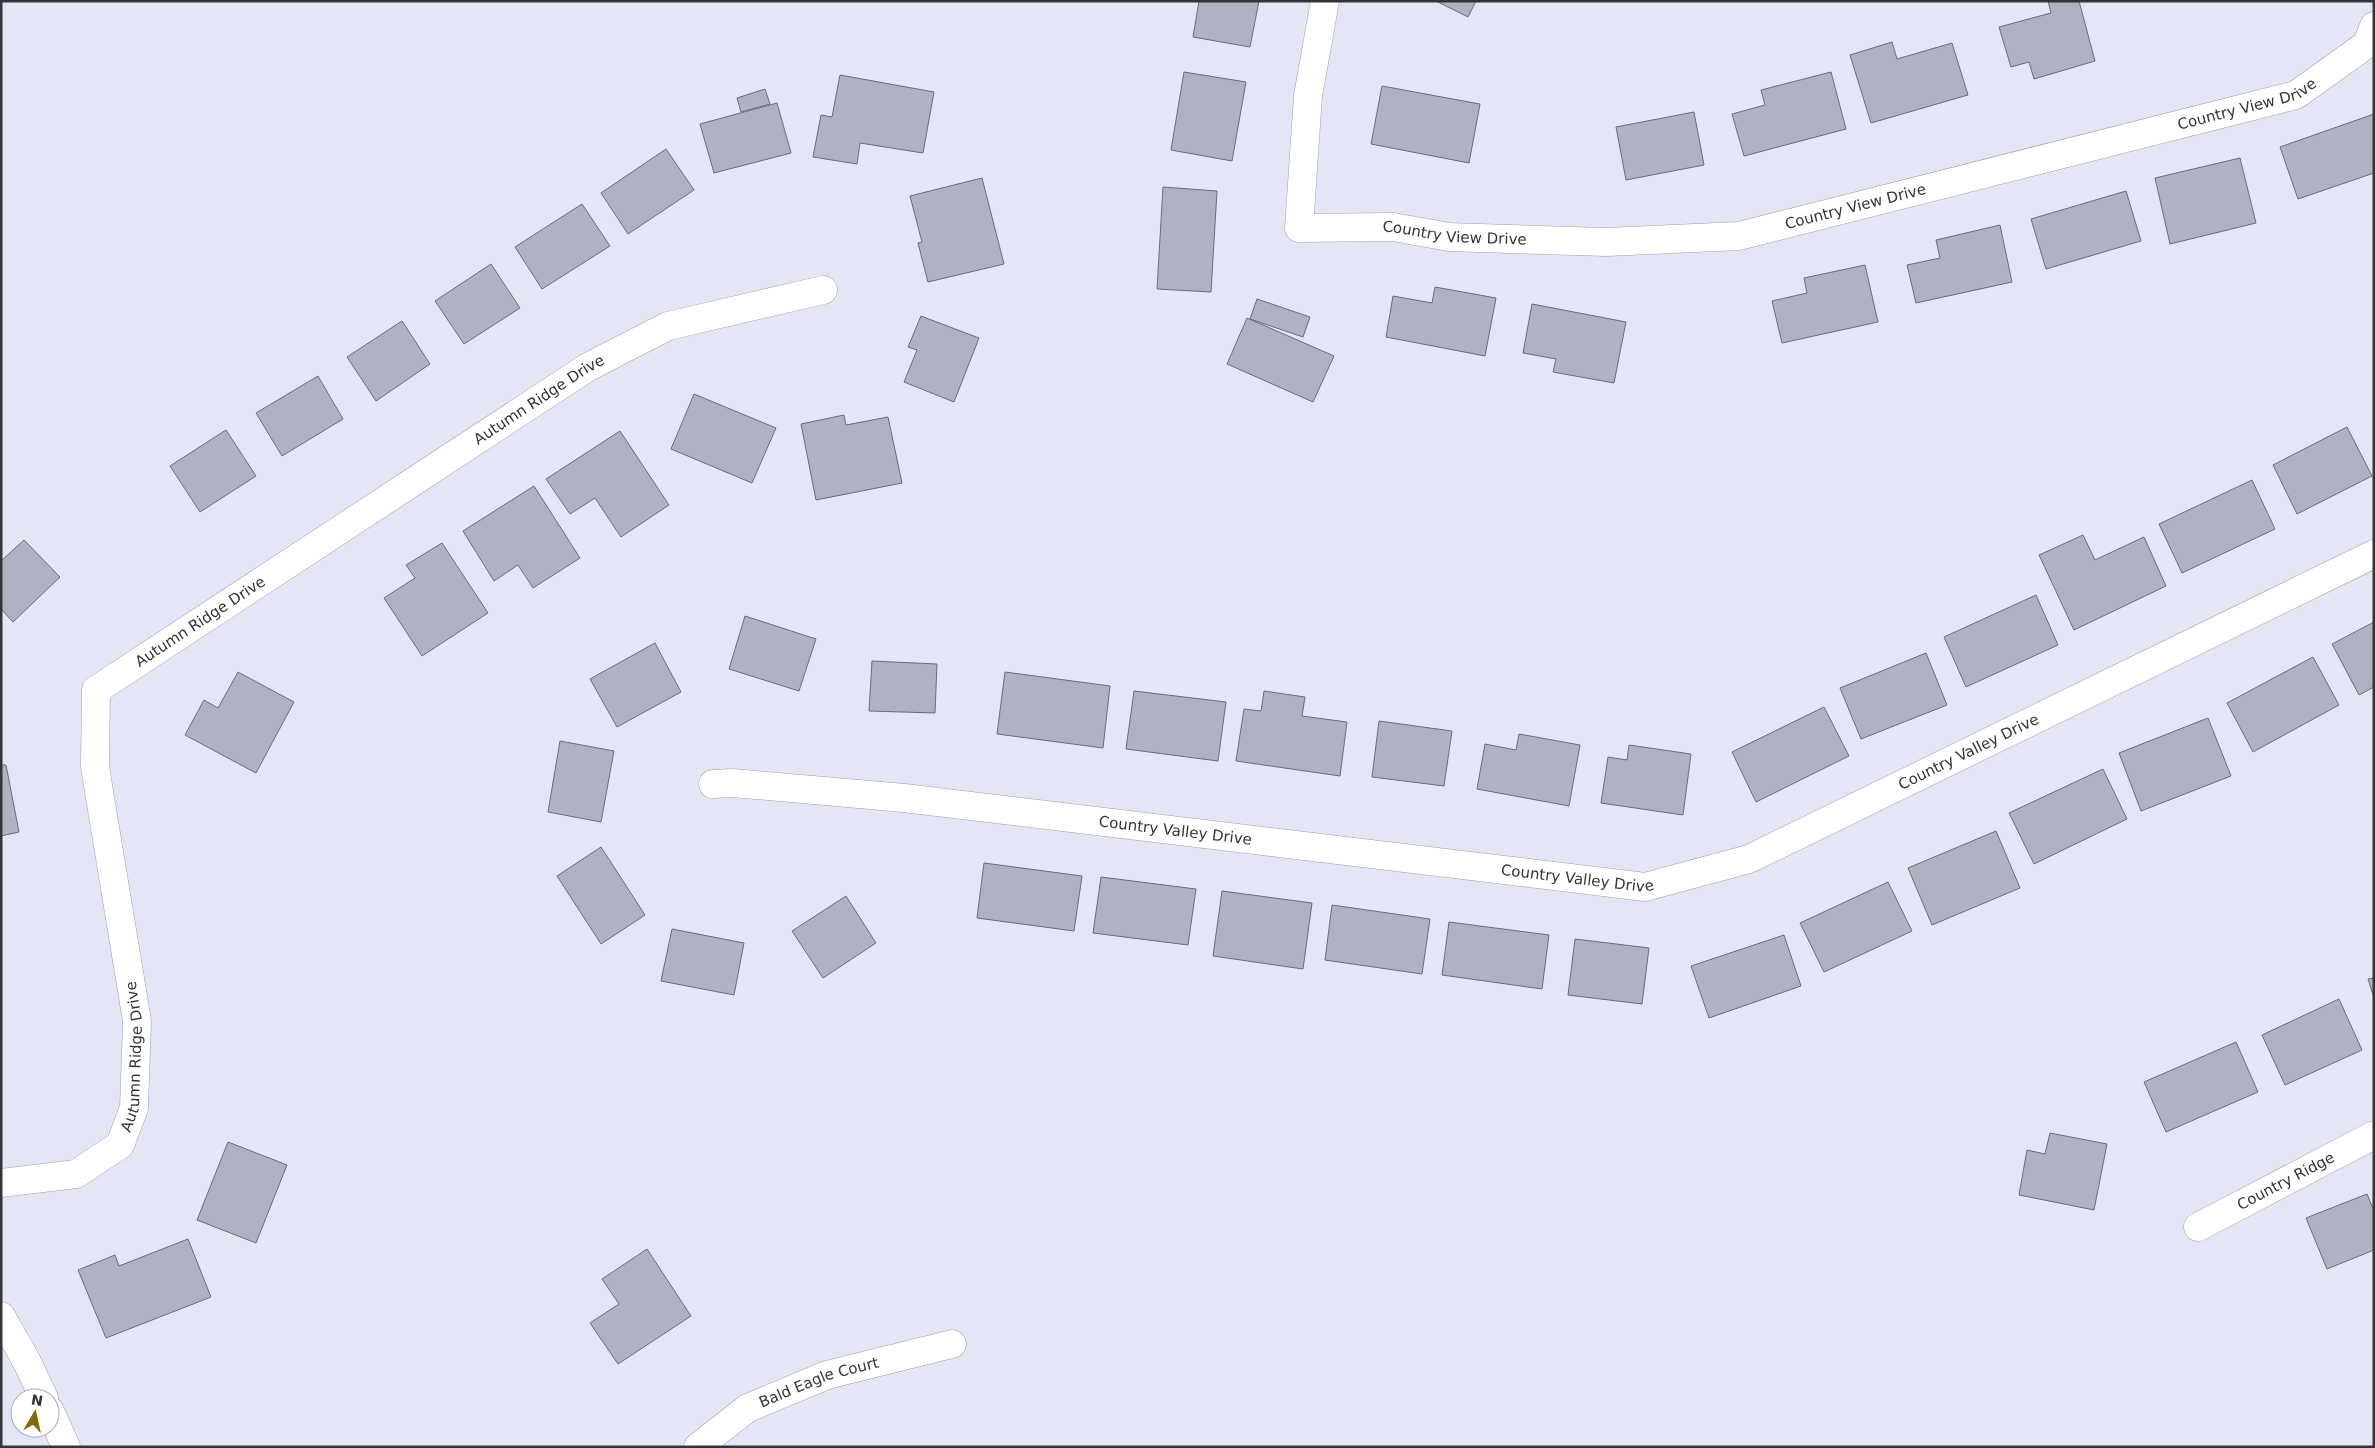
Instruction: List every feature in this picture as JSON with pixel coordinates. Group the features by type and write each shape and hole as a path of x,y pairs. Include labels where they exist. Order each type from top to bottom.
{"street":[{"name":"Country View Drive","path":"1325,1 1308,96 1299,228 1393,227 1448,237 1606,242 1739,236 2296,95 2367,44 2374,26"},
{"name":"Autumn Ridge Drive","path":"1,1183 76,1174 120,1145 134,1108 137,1021 95,767 96,690 588,367 668,326 823,290"},
{"name":"Country Valley Drive","path":"713,784 734,783 904,798 1645,887 1749,859 2374,554"},
{"name":"Country Ridge","path":"2198,1226 2374,1135"},
{"path":"1,1316 39,1388"},
{"name":"Bald Eagle Court","path":"698,1447 748,1408 827,1375 952,1344"},
{"path":"60,1434 66,1447"}],"building":[{"path":"1199,1 1259,1 1250,47 1193,37"},
{"path":"1436,1 1476,1 1468,17"},
{"path":"2048,1 2079,1 2095,61 2034,79 2029,62 2011,67 1999,27 2051,13"},
{"path":"1892,42 1897,59 1952,43 1968,95 1871,123 1850,55"},
{"path":"1184,72 1246,82 1232,161 1171,150"},
{"path":"1831,72 1846,129 1744,156 1732,114 1765,105 1761,90"},
{"path":"840,75 934,92 923,153 860,143 857,164 813,157 821,115 832,117"},
{"path":"1382,86 1480,104 1469,163 1371,144"},
{"path":"765,89 770,104 741,112 737,98"},
{"path":"777,103 791,153 714,173 700,124"},
{"path":"1694,112 1704,165 1626,180 1616,127"},
{"path":"2374,114 2374,173 2298,199 2280,147"},
{"path":"666,149 694,190 628,234 601,193"},
{"path":"2240,158 2256,223 2170,244 2155,178"},
{"path":"982,178 1004,264 928,282 918,243 922,242 910,196"},
{"path":"1163,187 1217,191 1211,292 1157,289"},
{"path":"2126,191 2141,241 2046,269 2031,219"},
{"path":"582,204 610,246 542,289 515,247"},
{"path":"2000,225 2012,282 1916,303 1907,265 1940,258 1936,240"},
{"path":"491,264 520,308 464,344 435,301"},
{"path":"1865,265 1878,322 1782,343 1772,301 1807,293 1804,278"},
{"path":"1435,287 1496,298 1485,356 1386,337 1393,296 1432,303"},
{"path":"1257,299 1310,317 1303,337 1250,319"},
{"path":"1532,304 1626,322 1614,383 1553,372 1556,359 1523,353"},
{"path":"921,316 979,338 954,402 904,382 917,350 908,347"},
{"path":"1247,318 1334,356 1313,402 1227,364"},
{"path":"402,321 430,364 376,401 347,357"},
{"path":"318,376 343,419 282,456 256,413"},
{"path":"694,394 776,428 752,483 671,449"},
{"path":"844,415 846,425 888,417 902,483 816,500 801,424"},
{"path":"2347,427 2372,476 2297,514 2273,465"},
{"path":"226,430 256,476 200,512 170,466"},
{"path":"620,431 669,505 621,537 595,498 570,514 546,479"},
{"path":"2252,480 2275,529 2182,573 2159,524"},
{"path":"534,486 580,558 533,588 518,565 494,581 463,531"},
{"path":"2083,535 2095,560 2144,537 2166,586 2074,630 2039,555"},
{"path":"24,540 60,577 13,622 1,609 1,561"},
{"path":"442,543 488,613 422,656 384,598 415,578 406,565"},
{"path":"2036,595 2058,645 1966,687 1944,637"},
{"path":"745,616 816,639 799,691 729,669"},
{"path":"2374,622 2374,687 2359,695 2332,644"},
{"path":"655,643 681,692 617,727 590,679"},
{"path":"1926,653 1947,705 1861,739 1840,688"},
{"path":"2313,657 2339,705 2253,752 2227,703"},
{"path":"872,661 937,664 935,713 869,711"},
{"path":"238,672 294,702 256,773 185,735 204,700 218,708"},
{"path":"1005,672 1110,686 1103,748 997,734"},
{"path":"1134,691 1226,702 1218,761 1126,749"},
{"path":"1264,691 1305,697 1302,716 1347,722 1340,776 1236,761 1244,709 1261,711"},
{"path":"1824,707 1849,756 1756,802 1732,752"},
{"path":"2208,718 2231,776 2141,811 2119,753"},
{"path":"1379,721 1452,731 1444,786 1372,777"},
{"path":"1519,734 1580,745 1569,806 1477,789 1485,744 1516,750"},
{"path":"560,741 614,751 601,822 548,812"},
{"path":"1629,745 1691,754 1683,815 1601,803 1608,757 1627,760"},
{"path":"1,765 6,765 19,832 1,836"},
{"path":"2103,769 2127,819 2034,864 2009,813"},
{"path":"1996,831 2020,888 1932,925 1908,868"},
{"path":"601,847 645,915 601,944 557,876"},
{"path":"984,863 1082,876 1074,931 977,918"},
{"path":"1101,877 1196,889 1188,945 1093,933"},
{"path":"1888,882 1912,931 1824,972 1800,923"},
{"path":"1222,891 1312,903 1303,969 1213,956"},
{"path":"846,896 876,943 823,978 792,931"},
{"path":"1332,905 1430,919 1422,974 1325,960"},
{"path":"1449,922 1549,935 1542,989 1442,975"},
{"path":"672,929 744,943 734,995 661,981"},
{"path":"1784,935 1801,986 1709,1018 1691,966"},
{"path":"1575,939 1649,948 1642,1004 1568,995"},
{"path":"2374,978 2374,998 2368,979"},
{"path":"2339,999 2362,1050 2285,1085 2262,1035"},
{"path":"2236,1042 2258,1092 2166,1132 2144,1082"},
{"path":"2050,1133 2107,1144 2094,1210 2019,1195 2027,1150 2045,1154"},
{"path":"228,1142 287,1165 256,1243 197,1220"},
{"path":"2367,1194 2374,1211 2374,1250 2327,1269 2306,1218"},
{"path":"188,1239 211,1297 106,1338 78,1270 115,1255 119,1266"},
{"path":"647,1249 691,1316 618,1364 590,1323 619,1304 602,1279"}]}
